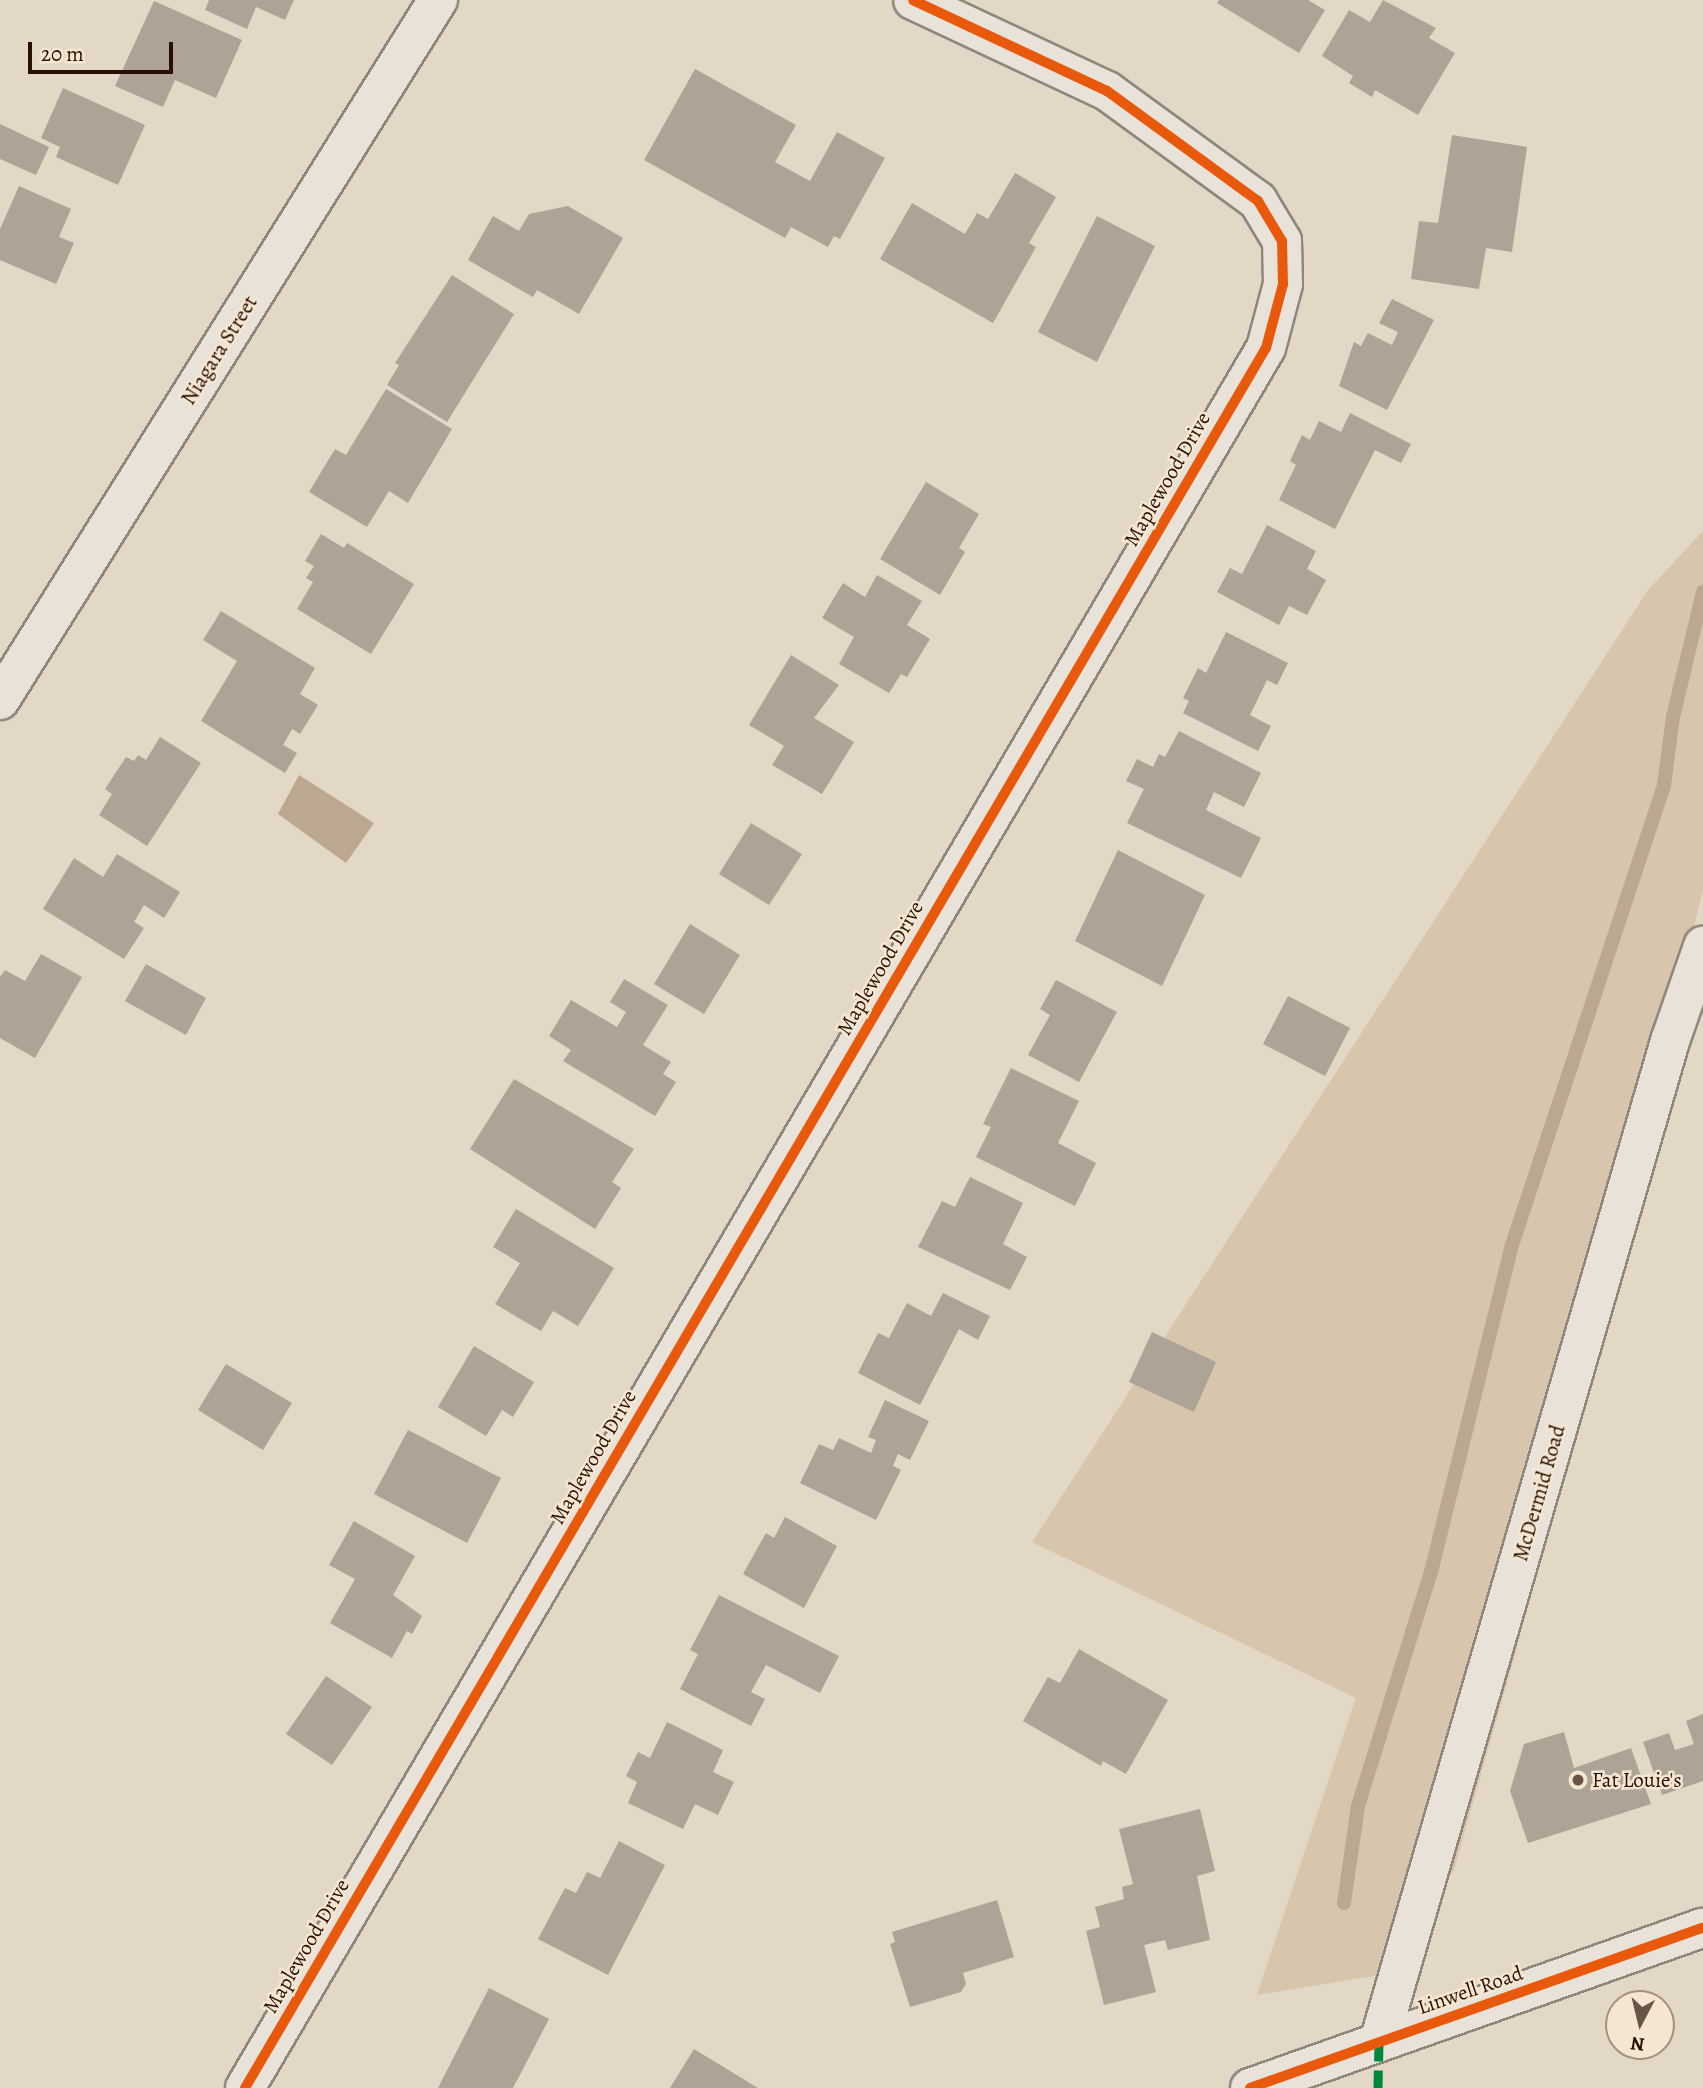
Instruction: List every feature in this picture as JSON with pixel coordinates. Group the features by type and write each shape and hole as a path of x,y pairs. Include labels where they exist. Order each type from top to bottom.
{"street":[{"name":"Niagara Street","path":"0,700 438,0"},
{"name":"Maplewood Drive","path":"245,2088 1266,348 1283,284 1282,241 1258,201 1107,91 913,0"},
{"name":"McDermid Road","path":"1380,2042 1686,1035 1703,946"},
{"name":"Linwell Road","path":"1250,2088 1703,1928"}],"shaded area":[{"path":"1703,531 1703,890 1516,1651 1454,1870 1386,1974 1257,1995 1356,1698 1032,1542 1648,590"},
{"path":"299,775 374,823 346,863 278,814"}],"building":[{"path":"209,0 294,0 285,20 256,7 247,29 205,10"},
{"path":"1219,0 1308,0 1325,10 1299,53 1217,3"},
{"path":"1383,0 1436,28 1429,38 1455,53 1418,115 1375,90 1372,97 1349,83 1353,76 1322,56 1349,10 1370,22"},
{"path":"154,1 242,40 216,98 175,80 163,107 115,86"},
{"path":"695,69 796,125 775,162 810,181 837,132 885,158 840,239 834,236 828,247 791,227 785,238 644,160"},
{"path":"63,88 145,125 118,185 56,157 60,147 41,138"},
{"path":"0,124 49,147 36,175 0,159"},
{"path":"1452,135 1527,147 1512,252 1486,248 1479,289 1411,279 1419,221 1438,223"},
{"path":"1015,173 1056,197 1029,243 1036,247 993,323 880,259 912,203 965,234 977,213 988,219"},
{"path":"19,186 71,209 59,237 74,243 56,284 0,260 0,229"},
{"path":"568,206 623,238 579,314 537,290 533,297 468,260 493,216 519,231 529,214"},
{"path":"1097,216 1155,246 1097,362 1038,332"},
{"path":"452,275 514,314 447,422 387,385 399,365 395,363"},
{"path":"1392,299 1434,320 1387,410 1339,386 1354,342 1361,346 1368,333 1392,345 1398,332 1379,323"},
{"path":"386,389 452,429 408,503 389,491 367,527 309,492 335,449 346,455"},
{"path":"1350,413 1411,444 1401,463 1375,450 1335,529 1279,500 1296,465 1290,461 1302,435 1310,440 1319,421 1341,432"},
{"path":"926,482 979,514 959,548 965,552 940,595 880,559"},
{"path":"1267,525 1316,551 1307,569 1326,580 1307,615 1289,606 1279,625 1217,592 1230,568 1242,574"},
{"path":"321,534 344,548 347,543 414,584 371,654 297,609 313,582 306,578 314,566 305,561"},
{"path":"877,575 922,601 907,625 930,639 907,677 901,674 889,693 839,664 854,637 822,618 843,583 865,597"},
{"path":"221,611 315,668 300,694 318,705 300,734 292,729 283,745 297,753 285,773 201,721 237,661 203,640"},
{"path":"1226,632 1288,663 1277,685 1267,680 1250,715 1271,726 1258,751 1183,713 1189,701 1183,698 1198,668 1206,673"},
{"path":"791,655 839,685 814,718 854,742 822,794 772,765 784,746 749,725"},
{"path":"1179,731 1261,773 1244,807 1214,792 1206,810 1261,838 1241,878 1127,823 1144,789 1126,781 1137,759 1153,767 1159,754 1165,757"},
{"path":"160,737 201,763 147,846 99,815 112,794 105,789 126,757 134,761 138,755 146,760"},
{"path":"751,823 802,854 769,905 719,874"},
{"path":"1118,850 1205,895 1162,986 1075,941"},
{"path":"117,854 180,892 164,918 144,905 134,922 144,928 124,959 43,909 74,858 103,877"},
{"path":"690,924 740,955 704,1014 654,984"},
{"path":"41,954 82,977 35,1058 0,1038 0,977 5,970 25,981"},
{"path":"146,964 206,998 186,1035 125,1001"},
{"path":"624,979 668,1005 643,1045 671,1062 663,1074 676,1082 655,1116 563,1061 571,1050 549,1036 571,1000 617,1027 626,1012 610,1002"},
{"path":"1056,980 1117,1012 1079,1082 1028,1055 1050,1015 1040,1009"},
{"path":"1288,996 1350,1028 1325,1076 1263,1044"},
{"path":"1011,1068 1079,1101 1058,1143 1096,1163 1075,1206 976,1157 991,1127 983,1124"},
{"path":"514,1079 634,1149 612,1182 621,1188 595,1229 470,1149"},
{"path":"970,1177 1023,1203 1003,1244 1027,1257 1010,1290 918,1247 942,1201 955,1207"},
{"path":"516,1209 614,1268 578,1326 553,1311 541,1331 495,1304 520,1263 493,1247"},
{"path":"943,1293 990,1316 978,1340 959,1329 920,1405 858,1373 878,1333 889,1338 907,1303 931,1316"},
{"path":"1152,1332 1216,1362 1194,1412 1129,1382"},
{"path":"474,1346 534,1382 513,1417 502,1410 486,1436 438,1407"},
{"path":"226,1364 292,1403 263,1450 198,1410"},
{"path":"885,1400 929,1421 910,1460 898,1454 893,1466 901,1470 876,1520 800,1483 819,1444 833,1450 839,1438 871,1453 876,1440 868,1437"},
{"path":"408,1430 501,1478 467,1543 374,1494"},
{"path":"785,1517 837,1546 804,1608 743,1574 766,1533 774,1538"},
{"path":"354,1521 415,1556 393,1595 422,1616 412,1634 407,1631 392,1658 330,1623 355,1579 329,1565"},
{"path":"719,1595 839,1656 820,1693 766,1665 751,1692 765,1699 751,1726 680,1689 698,1654 690,1650"},
{"path":"1079,1649 1168,1700 1126,1774 1103,1761 1101,1766 1023,1721 1048,1677 1060,1683"},
{"path":"326,1676 372,1707 332,1765 286,1734"},
{"path":"1703,1714 1703,1781 1662,1795 1643,1742 1669,1733 1675,1750 1694,1744 1686,1721"},
{"path":"667,1722 723,1750 713,1772 734,1782 718,1815 695,1804 683,1829 628,1803 637,1782 626,1776 638,1752 650,1758"},
{"name":"Fat Louie's","path":"1564,1732 1574,1768 1631,1748 1651,1804 1528,1843 1510,1791 1524,1744"},
{"path":"1200,1809 1215,1871 1197,1876 1210,1940 1168,1950 1165,1940 1144,1945 1156,1992 1104,2005 1086,1931 1100,1927 1095,1907 1124,1899 1122,1887 1133,1884 1119,1829"},
{"path":"619,1841 665,1865 608,1975 538,1939 565,1888 576,1893 587,1872 600,1878"},
{"path":"997,1900 1014,1957 963,1973 966,1984 961,1992 910,2007 890,1944 895,1942 892,1932"},
{"path":"489,1988 549,2019 513,2088 438,2088"},
{"path":"694,2049 758,2088 670,2088"}],"waterway":[{"path":"1344,1903 1358,1806 1431,1572 1512,1245 1664,785 1673,717 1703,592"}],"marked path":[{"path":"1378,2088 1379,2042"}],"cycle path":[{"path":"245,2088 1266,348 1283,284 1282,241 1258,201 1107,91 913,0"},
{"path":"1250,2088 1703,1928"}],"place":[{"name":"Fat Louie's","path":"1578,1780"}]}
